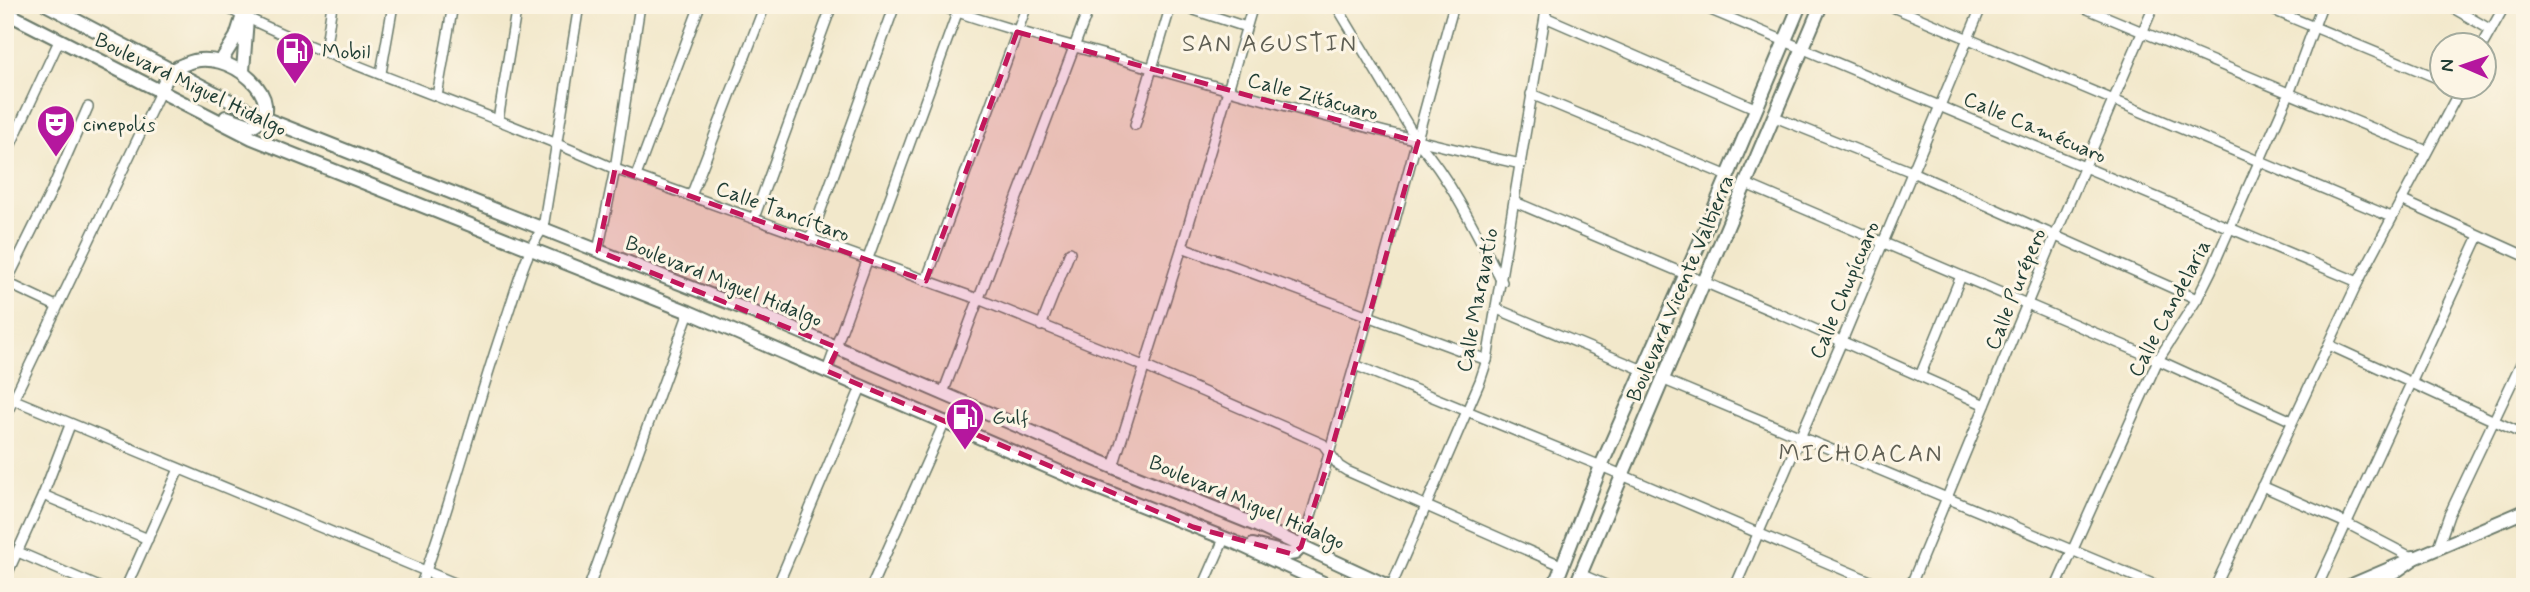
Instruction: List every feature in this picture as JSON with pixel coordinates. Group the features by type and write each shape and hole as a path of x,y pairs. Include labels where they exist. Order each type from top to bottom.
{"main road":[{"name":"Boulevard Miguel Hidalgo","path":"47,5 261,117 837,348 1113,467 1256,525 1391,587"},
{"name":"Boulevard Vicente Valtierra","path":"1554,587 1601,466 1800,5"},
{"name":"Boulevard Vicente Valtierra","path":"1577,581 1821,5"},
{"path":"221,61 236,37 246,11"},
{"path":"243,71 246,11"},
{"name":"Boulevard Miguel Hidalgo","path":"5,12 252,138 689,312 1086,483 1229,540 1327,586"},
{"path":"160,92 172,70 199,59 221,61 243,71 261,95 265,108 256,125 246,125 198,103 175,98"},
{"path":"2347,587 2525,511"},
{"path":"1229,540 1289,554 1301,547"},
{"path":"2372,587 2413,558"}],"street":[{"name":"Calle Tancítaro","path":"221,5 246,11 325,51 557,143 615,169 978,299 1146,367 1323,444 1339,466 1563,566"},
{"path":"325,51 332,5"},
{"path":"381,74 393,5"},
{"path":"437,96 453,5"},
{"path":"498,120 517,5"},
{"path":"420,587 499,338 530,248 543,228 579,5"},
{"path":"598,251 615,169 640,5"},
{"path":"636,176 700,5"},
{"path":"691,196 765,5"},
{"path":"754,218 832,5"},
{"path":"810,240 895,5"},
{"name":"Calle Zitácuaro","path":"938,5 958,9 1017,32 1226,91 1418,142 1521,164"},
{"path":"926,281 1027,5"},
{"path":"943,393 1090,5"},
{"path":"1135,125 1171,5"},
{"path":"1179,5 1246,27"},
{"path":"1113,467 1146,367 1253,5"},
{"path":"1336,5 1418,142 1433,160 1454,195 1502,282"},
{"path":"1301,547 1370,316 1454,5"},
{"name":"Calle Maravatío","path":"1391,587 1487,360 1546,5"},
{"name":"Calle Camécuaro","path":"1699,5 2358,282"},
{"path":"1888,5 2391,217"},
{"name":"Calle Chupícuaro","path":"1735,587 1884,243 1982,5"},
{"path":"2078,5 2427,151"},
{"name":"Calle Purépero","path":"1910,587 2154,5"},
{"path":"2261,5 2428,74"},
{"name":"Calle Candelaria","path":"2056,587 2158,360 2197,299 2230,229 2289,94 2322,5"},
{"path":"2448,5 2491,30 2505,5"},
{"path":"827,371 958,9"},
{"path":"1545,17 1757,109"},
{"path":"5,157 59,41"},
{"path":"5,417 9,398 160,92"},
{"path":"1531,94 1728,176"},
{"path":"2215,587 2358,282 2453,102"},
{"path":"56,306 6,283 50,194 88,107"},
{"path":"1775,117 1912,172 2197,299"},
{"path":"1746,184 2158,360 2292,421"},
{"path":"2401,200 2525,256"},
{"path":"1515,202 1985,405"},
{"path":"2317,587 2479,236"},
{"path":"1182,247 1487,360"},
{"path":"1041,326 1070,253"},
{"path":"1920,376 1961,276"},
{"path":"1497,309 1643,370"},
{"path":"589,587 689,312"},
{"path":"2329,345 2525,435"},
{"path":"2438,547 2449,515 2525,355"},
{"path":"1355,366 1601,466 1884,587"},
{"path":"1662,379 2160,587"},
{"path":"777,587 862,385"},
{"path":"9,398 464,587"},
{"path":"871,587 945,421"},
{"path":"5,579 71,425"},
{"path":"126,587 180,469"},
{"path":"2262,486 2346,523 2413,558"},
{"path":"43,495 148,539"},
{"path":"1203,587 1229,540"},
{"path":"18,552 99,587"},
{"path":"1577,581 1610,587"}],"highlighted area":[{"path":"1017,32 1418,142 1326,469 1301,547 1292,554 1193,527 827,371 838,348 598,251 615,169 926,281"}],"place":[{"name":"Mobil","path":"295,85"},
{"name":"cinepolis","path":"56,158"},
{"name":"Gulf","path":"965,451"}],"district":[{"name":"SAN AGUSTIN","path":"1270,43"},
{"name":"MICHOACAN","path":"1861,453"}]}
